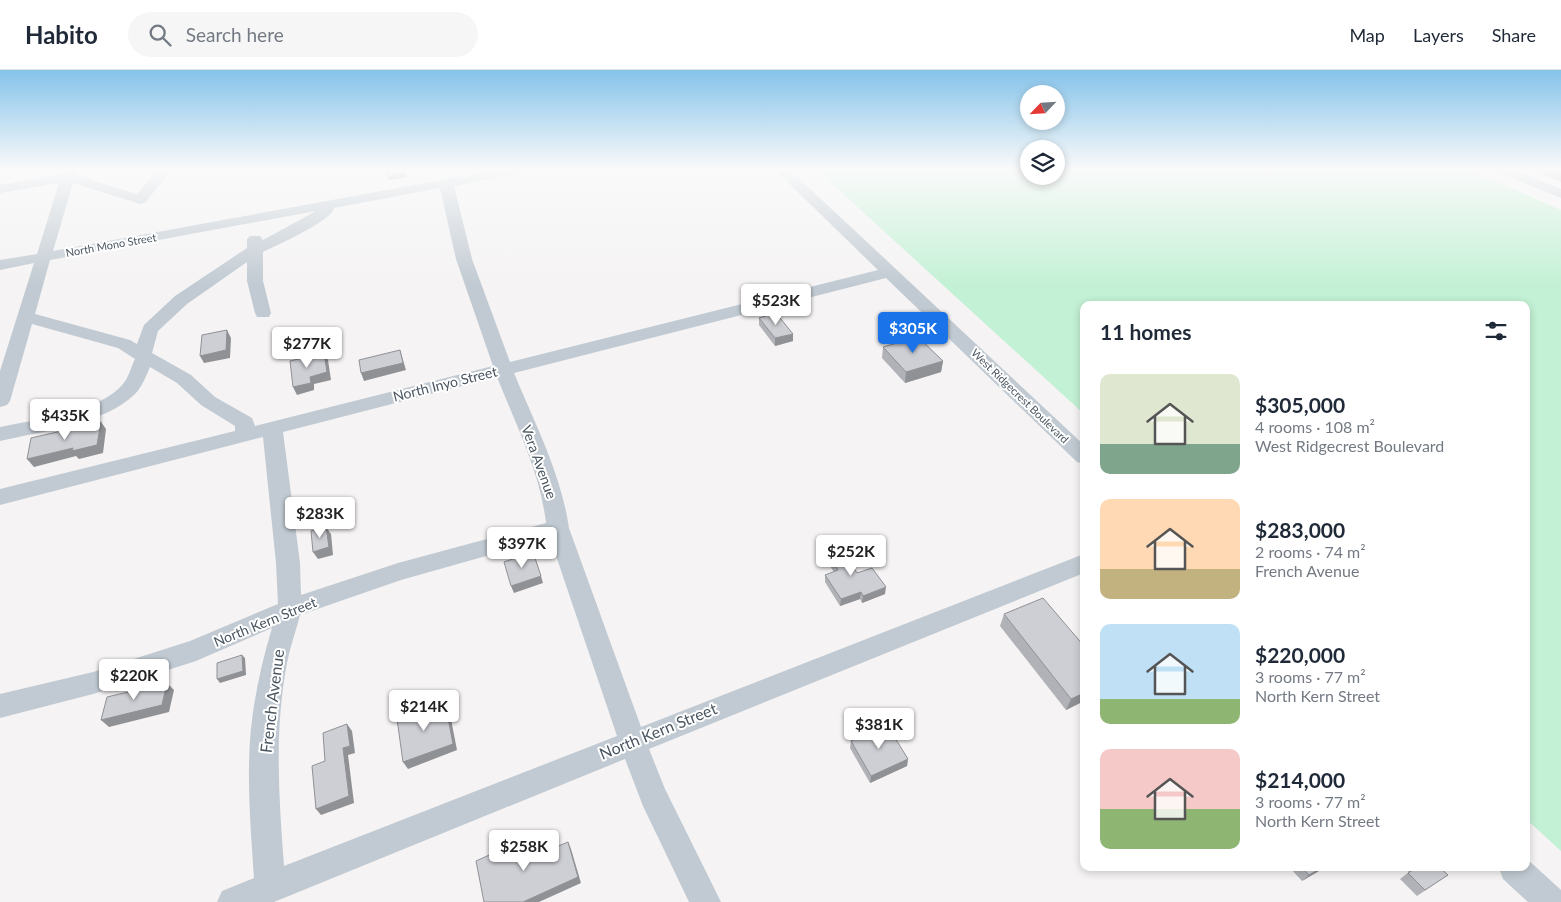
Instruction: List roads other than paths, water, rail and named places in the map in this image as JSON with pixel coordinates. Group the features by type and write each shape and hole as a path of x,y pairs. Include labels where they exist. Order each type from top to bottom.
{"street":[{"path":"0,401 59,209"},
{"name":"North Mono Street","path":"0,265 307,209"},
{"path":"0,434 72,417 105,405 129,388 144,359 142,356 150,329 181,300 255,250 315,219 328,209"},
{"name":"Vera Avenue","path":"452,209 464,259 503,370 544,468 555,506 558,528 632,742 653,796 705,902"},
{"name":"West Ridgecrest Boulevard","path":"823,209 1080,454"},
{"path":"256,218 256,281 262,313"},
{"name":"North Inyo Street","path":"0,496 889,272"},
{"path":"26,317 124,344 184,379 208,401 245,424 245,434"},
{"name":"French Avenue","path":"270,888 265,812 264,740 274,663 290,609 288,563 272,428"},
{"name":"North Kern Street","path":"0,706 93,683 196,650 290,609 398,572 558,528"},
{"name":"North Kern Street","path":"233,902 1080,565"},
{"path":"1517,871 1550,902"}]}
